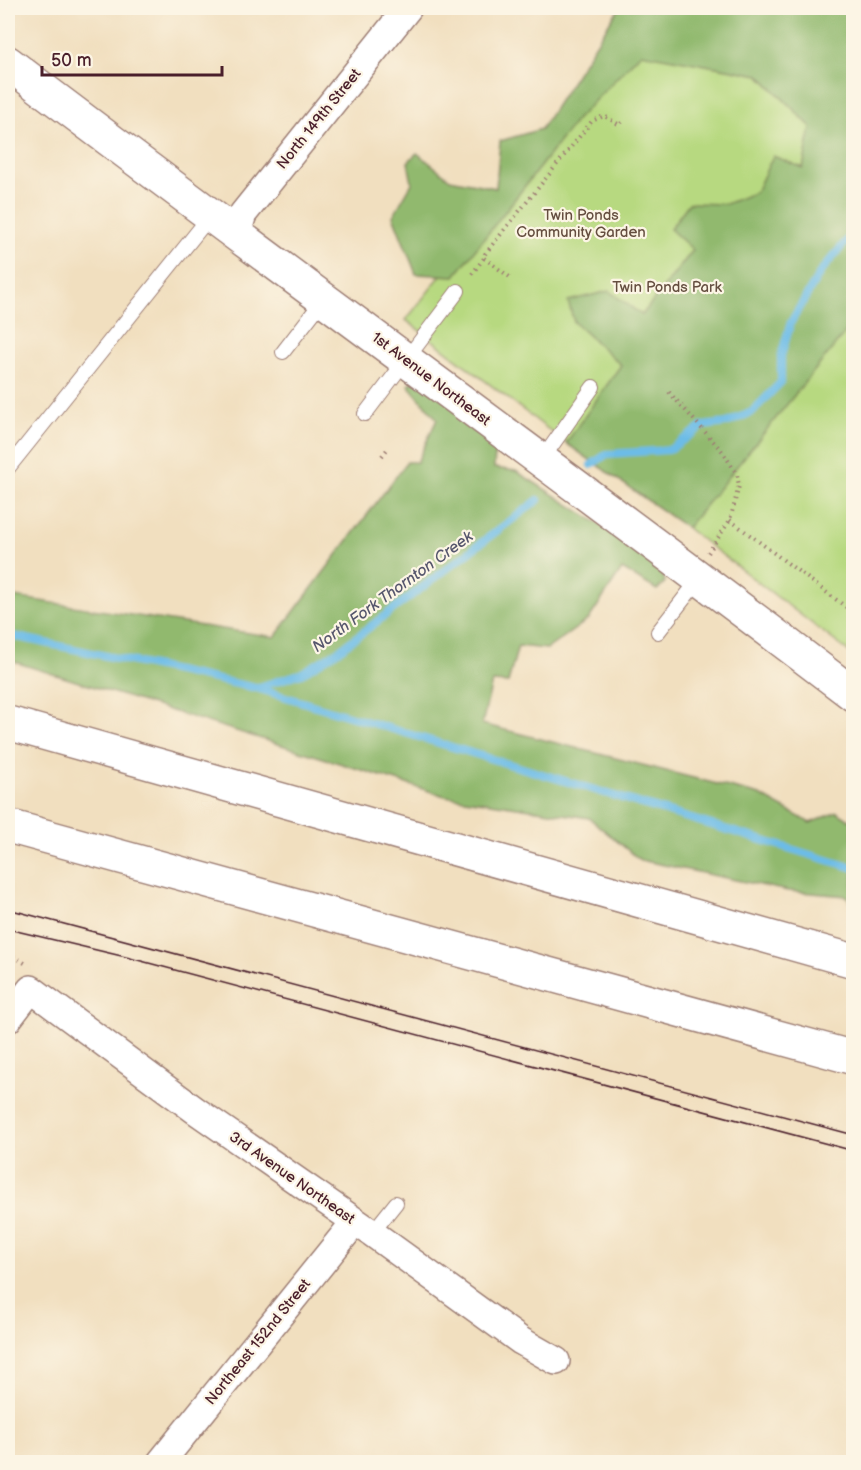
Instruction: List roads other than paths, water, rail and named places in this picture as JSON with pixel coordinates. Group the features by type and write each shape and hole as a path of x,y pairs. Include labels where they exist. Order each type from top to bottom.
{"main road":[{"name":"1st Avenue Northeast","path":"8,63 541,462 701,569 854,695"},
{"path":"8,723 854,961"},
{"path":"10,827 854,1058"}],"street":[{"name":"North 149th Street","path":"224,224 243,214 408,8"},
{"name":"3rd Avenue Northeast","path":"8,1019 31,989 195,1110 521,1341 556,1361"},
{"name":"Northeast 152nd Street","path":"161,1462 363,1228"}],"lane":[{"path":"8,468 224,224"},
{"path":"365,414 458,291"},
{"path":"283,352 325,299"},
{"path":"541,462 593,387"},
{"path":"658,632 701,569"},
{"path":"363,1228 396,1203"}],"waterway":[{"name":"North Fork Thornton Creek","path":"591,465 607,454 669,450 703,426 727,423 752,412 781,382 781,356 791,322 821,271 854,232"},
{"name":"North Fork Thornton Creek","path":"8,635 256,688 302,673 338,651 538,500"},
{"path":"256,688 854,868"}],"tram line":[{"path":"8,909 854,1135"},
{"path":"8,929 130,958 854,1151"}],"park label":[{"name":"Twin Ponds Community Garden","path":"581,224"},
{"name":"Twin Ponds Park","path":"667,287"}]}
